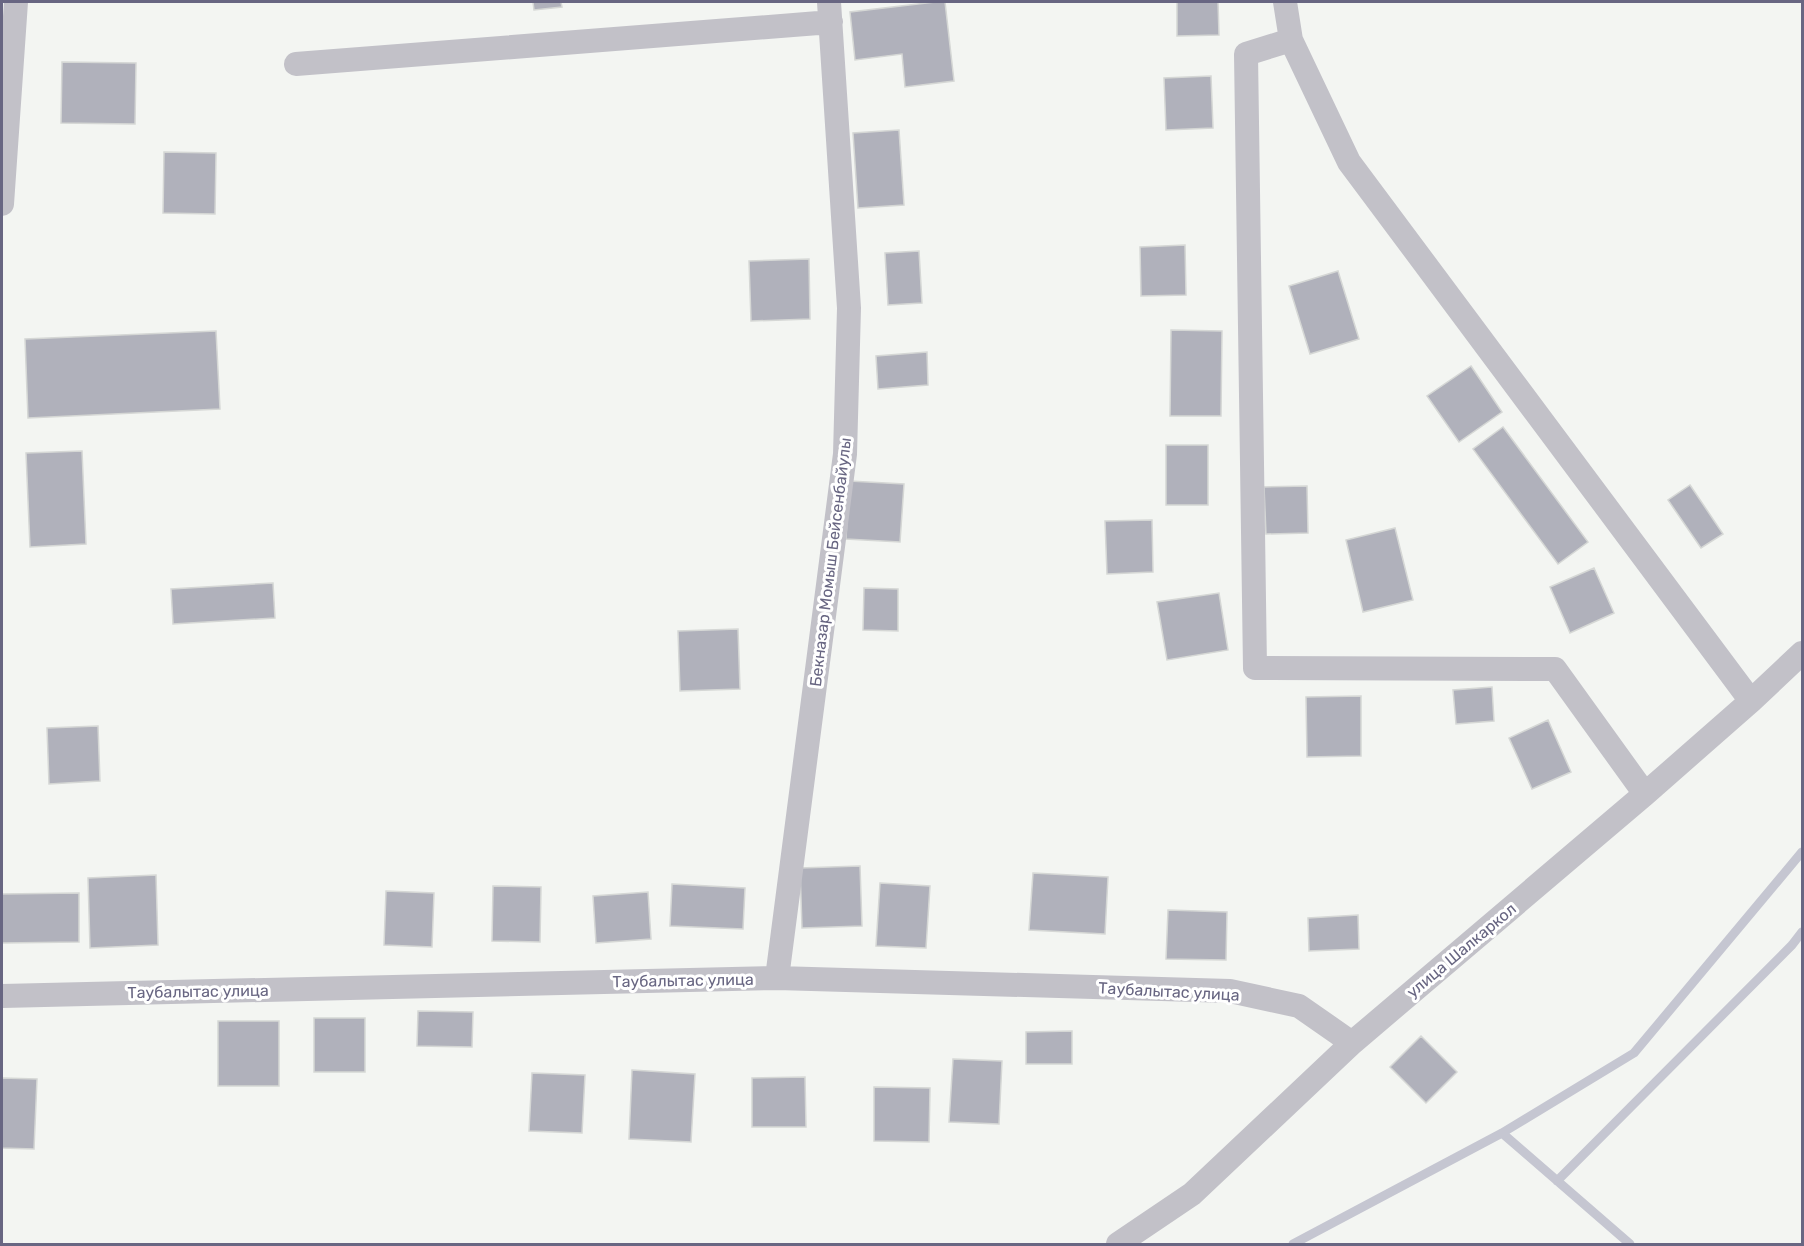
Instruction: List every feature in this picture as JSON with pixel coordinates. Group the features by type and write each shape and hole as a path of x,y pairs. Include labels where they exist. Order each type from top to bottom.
{"street":[{"path":"2,204 16,2"},
{"path":"1285,2 1291,40 1349,162 1751,701"},
{"path":"296,64 830,12"},
{"name":"Бекназар Момыш Бейсенбайулы","path":"777,978 845,454 849,308 830,12"},
{"path":"1291,40 1246,54 1255,668 1555,669 1645,794"},
{"name":"улица Шалкаркол","path":"1118,1245 1192,1194 1352,1043 1645,794 1803,653"},
{"name":"Таубалытас улица","path":"2,996 777,978 1230,991 1299,1006 1352,1043"}],"building":[{"path":"533,2 561,2 562,7 534,10"},
{"path":"945,2 954,81 905,87 902,54 855,60 850,12"},
{"path":"1177,2 1218,2 1219,35 1177,36"},
{"path":"62,62 136,63 135,124 61,123"},
{"path":"1211,76 1213,128 1166,130 1164,78"},
{"path":"899,130 904,205 858,208 853,133"},
{"path":"164,152 216,153 215,214 163,213"},
{"path":"1185,245 1186,295 1141,296 1140,247"},
{"path":"919,251 922,303 888,305 885,253"},
{"path":"809,259 810,319 751,321 749,261"},
{"path":"1338,271 1359,339 1310,354 1289,286"},
{"path":"1171,330 1222,331 1221,416 1170,416"},
{"path":"216,331 220,409 28,418 25,339"},
{"path":"927,352 928,385 878,389 876,356"},
{"path":"1471,366 1502,412 1459,442 1427,396"},
{"path":"1503,427 1588,542 1558,564 1473,449"},
{"path":"1166,445 1208,445 1208,505 1166,505"},
{"path":"82,451 86,544 30,547 26,453"},
{"path":"849,481 904,484 900,542 846,539"},
{"path":"1690,485 1723,534 1701,548 1668,500"},
{"path":"1307,486 1308,533 1266,534 1264,487"},
{"path":"1152,520 1153,572 1107,574 1105,521"},
{"path":"1395,528 1413,600 1363,612 1346,540"},
{"path":"1594,568 1614,613 1570,633 1550,587"},
{"path":"273,583 275,618 173,624 171,589"},
{"path":"864,588 898,589 898,631 863,630"},
{"path":"1219,593 1228,650 1167,660 1157,602"},
{"path":"738,629 740,689 680,691 678,631"},
{"path":"1492,687 1494,721 1456,724 1453,690"},
{"path":"1361,696 1361,756 1307,757 1306,697"},
{"path":"1548,720 1571,772 1532,789 1509,738"},
{"path":"98,726 100,781 49,784 47,728"},
{"path":"860,866 862,926 802,928 800,868"},
{"path":"1033,873 1108,877 1105,934 1029,930"},
{"path":"156,875 158,945 90,948 88,878"},
{"path":"880,883 930,886 926,948 876,946"},
{"path":"672,884 745,888 743,929 670,926"},
{"path":"493,886 541,887 540,942 492,941"},
{"path":"386,891 434,893 432,947 384,945"},
{"path":"648,892 651,939 596,943 593,896"},
{"path":"79,893 79,942 2,943 2,894"},
{"path":"1168,910 1227,912 1226,960 1166,959"},
{"path":"1358,915 1359,949 1309,951 1308,918"},
{"path":"418,1011 473,1012 472,1047 417,1046"},
{"path":"314,1018 365,1018 365,1072 314,1072"},
{"path":"218,1021 279,1021 279,1086 218,1086"},
{"path":"1072,1031 1072,1064 1026,1064 1026,1032"},
{"path":"1421,1036 1457,1072 1426,1103 1390,1067"},
{"path":"953,1059 1002,1061 999,1124 949,1122"},
{"path":"632,1070 695,1074 691,1142 629,1139"},
{"path":"532,1073 585,1075 582,1133 529,1131"},
{"path":"805,1077 806,1127 752,1127 752,1078"},
{"path":"2,1078 37,1079 34,1149 2,1148"},
{"path":"874,1087 930,1088 929,1142 874,1141"}],"waterway":[{"path":"1293,1244 1502,1133 1634,1053 1802,852"},
{"path":"1557,1181 1792,945 1802,932"},
{"path":"1502,1133 1630,1244"}]}
